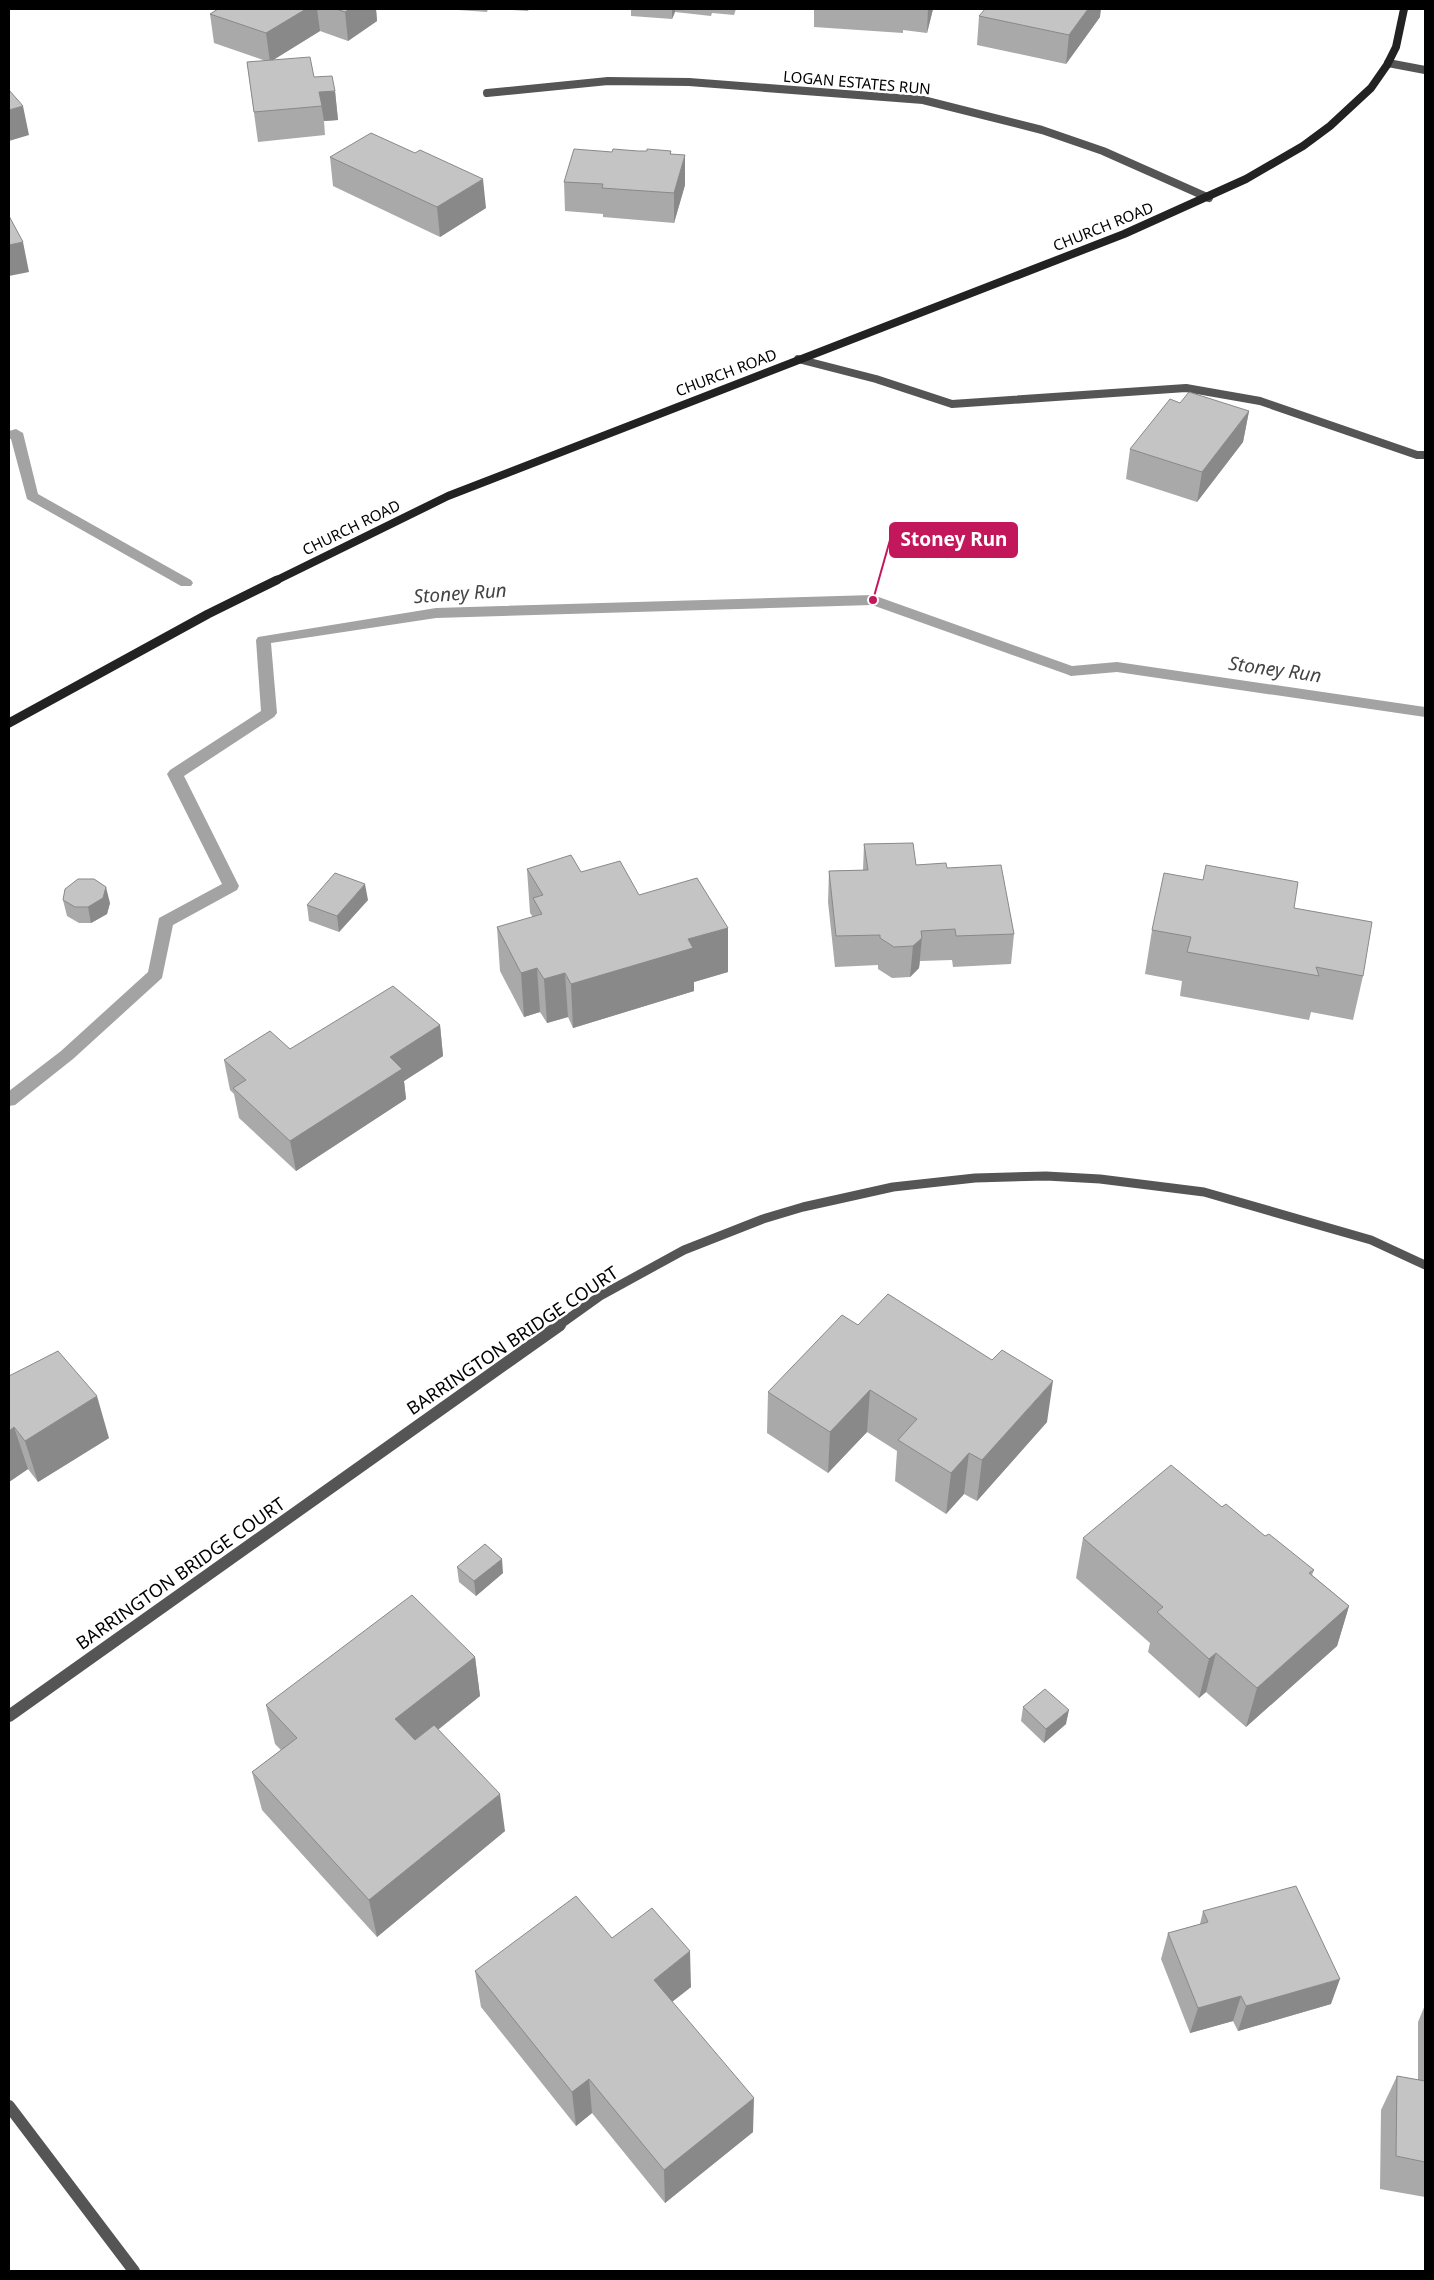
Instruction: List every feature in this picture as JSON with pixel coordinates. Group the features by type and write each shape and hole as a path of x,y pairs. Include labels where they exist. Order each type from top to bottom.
{"main road":[{"name":"CHURCH ROAD","path":"9,723 208,614 448,496 1115,237 1209,198 1302,147 1331,126 1377,82 1398,45 1404,9"}],"street":[{"path":"1388,62 1425,70"},
{"name":"LOGAN ESTATES RUN","path":"487,93 608,82 688,82 923,100 1059,136 1103,151 1209,198"},
{"path":"798,359 876,379 952,404 1186,388 1260,401 1417,455 1425,455"},
{"name":"BARRINGTON BRIDGE COURT","path":"9,1716 600,1296 684,1250 763,1219 803,1206 893,1187 974,1178 1046,1176 1100,1179 1204,1192 1371,1240 1425,1265"},
{"path":"9,2106 134,2271"}],"building":[{"path":"218,9 306,9 266,33 210,14"},
{"path":"336,9 350,9 345,12"},
{"path":"985,9 1088,9 1069,35 979,16"},
{"path":"310,57 314,77 332,76 335,91 319,92 322,106 254,112 247,62"},
{"path":"9,90 23,106 9,110"},
{"path":"371,133 415,153 420,150 483,179 437,207 330,157"},
{"path":"574,149 612,152 613,149 647,151 647,149 671,151 670,154 685,155 674,193 602,188 603,184 564,182"},
{"path":"9,216 23,242 9,245"},
{"path":"1189,392 1249,411 1202,472 1130,449 1170,399 1180,403"},
{"path":"913,843 916,865 946,863 947,868 1001,865 1014,934 956,936 955,929 921,931 922,938 913,946 894,947 880,938 880,935 836,936 829,871 868,870 864,844"},
{"path":"571,855 581,872 620,861 639,895 697,878 728,928 688,939 693,948 571,984 565,973 544,979 537,968 521,973 497,927 542,914 533,898 543,895 527,869"},
{"path":"1206,865 1298,882 1294,908 1372,922 1363,976 1316,967 1319,976 1187,952 1191,937 1152,930 1164,873 1203,880"},
{"path":"335,873 365,884 337,916 307,905"},
{"path":"78,879 94,879 106,887 103,898 88,907 75,907 63,900 65,889"},
{"path":"393,986 440,1025 390,1057 402,1069 290,1141 233,1088 246,1080 224,1060 270,1031 290,1049"},
{"path":"888,1294 992,1360 1002,1350 1053,1381 982,1460 969,1453 951,1473 898,1440 917,1419 870,1390 830,1432 768,1392 842,1315 858,1325"},
{"path":"58,1351 97,1396 25,1441 14,1427 9,1431 9,1376"},
{"path":"1171,1465 1222,1507 1226,1504 1265,1536 1269,1534 1314,1570 1309,1573 1349,1606 1257,1688 1216,1653 1209,1659 1157,1612 1163,1607 1083,1538"},
{"path":"485,1544 502,1559 474,1581 457,1567"},
{"path":"412,1595 475,1657 395,1719 415,1740 434,1725 500,1794 369,1900 252,1772 297,1738 266,1705"},
{"path":"1045,1689 1069,1710 1046,1729 1023,1707"},
{"path":"1296,1886 1340,1979 1246,2006 1241,1996 1198,2008 1168,1933 1208,1922 1203,1911"},
{"path":"576,1896 612,1938 652,1908 690,1951 654,1980 754,2098 664,2170 589,2079 572,2092 475,1971"},
{"path":"1397,2076 1425,2081 1425,2162 1396,2156"}],"waterway":[{"name":"Stoney Run","path":"9,435 16,433 32,496 186,583"},
{"name":"Stoney Run","path":"9,1100 67,1055 156,974 165,922 231,886 175,774 269,713 263,640 436,613 873,600 1071,671 1117,667 1425,712"}],"place":[{"name":"Stoney Run","path":"873,600"}]}
